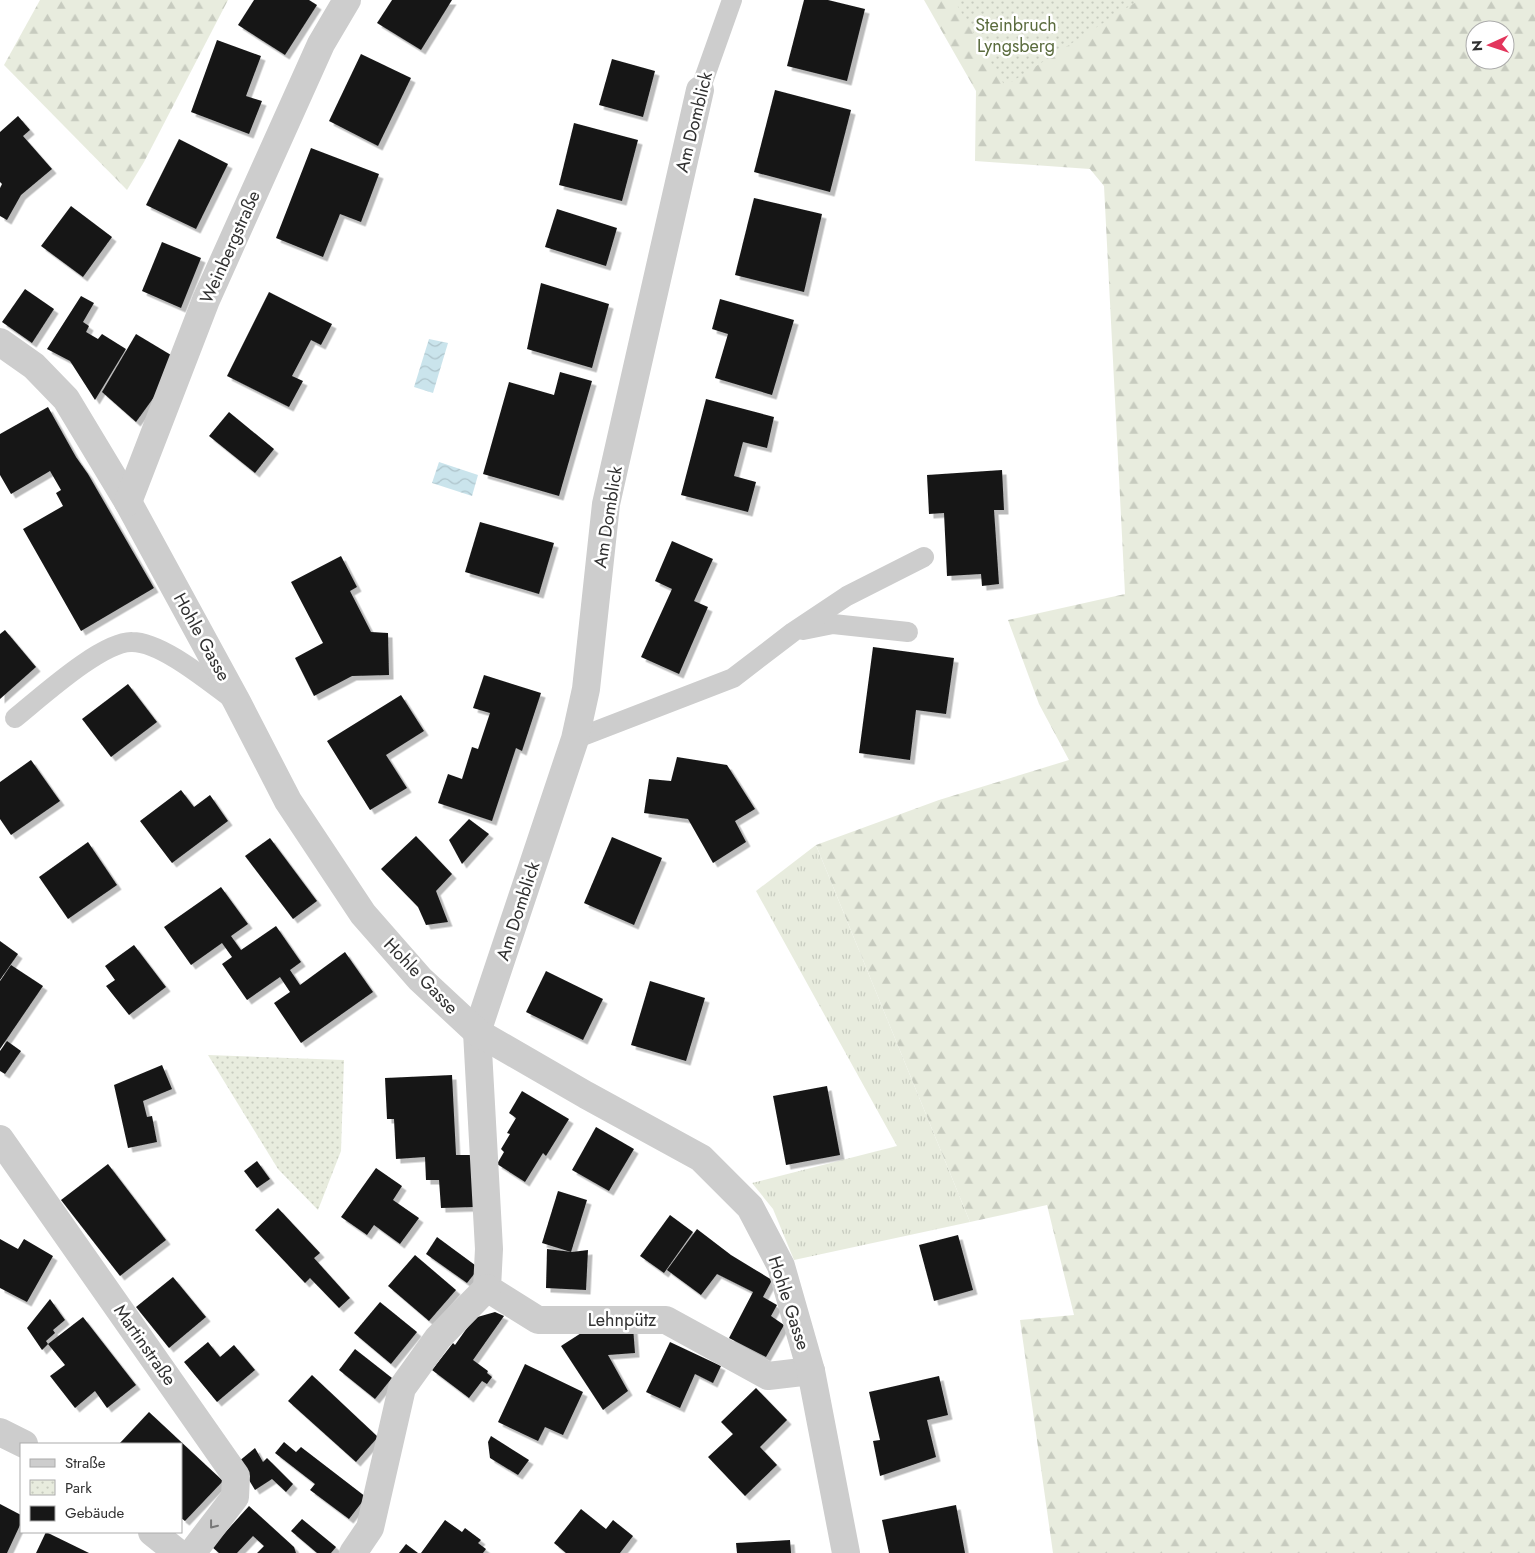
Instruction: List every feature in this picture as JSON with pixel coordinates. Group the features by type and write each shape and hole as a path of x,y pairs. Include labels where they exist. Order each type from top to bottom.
{"street":[{"name":"Weinbergstraße","path":"128,502 206,300 321,44 347,0"},
{"name":"Am Domblick","path":"477,1032 575,739 586,689 606,504 700,90"},
{"name":"Hohle Gasse","path":"0,342 34,366 66,399 128,502 237,702 288,801 363,914 420,979 477,1032 701,1158 750,1207 781,1266 811,1371 846,1553"},
{"path":"353,1553 370,1528 402,1388 438,1338 487,1288 489,1249 477,1032"},
{"name":"Martinstraße","path":"0,1139 236,1476 235,1497 192,1553"},
{"name":"Lehnpütz","path":"487,1288 538,1320 666,1320 768,1376 811,1371"},
{"path":"0,1432 22,1443"},
{"path":"153,1533 178,1553"}],"lane":[{"name":"Am Domblick","path":"700,90 732,0"},
{"path":"575,739 733,678 793,632 847,596 924,557"},
{"path":"793,632 833,624 908,632"},
{"path":"15,718 71,673 109,647 131,642 152,646 192,670 237,702"}],"green space":[{"path":"40,0 228,0 144,162 127,190 4,65"},
{"path":"924,0 1535,0 1535,1553 1053,1553 1020,1320 1074,1315 1047,1205 970,1222 816,845 939,800 1069,760 1039,704 1008,620 1125,594 1104,186 1090,169 975,161 976,91"},
{"name":"Steinbruch Lyngsberg","path":"954,0 1139,0 1005,86"},
{"path":"816,845 970,1222 794,1260 773,1209 752,1183 897,1146 756,891"},
{"path":"208,1055 344,1060 341,1151 318,1210 278,1169"}],"water":[{"path":"429,339 448,343 433,393 414,387"},
{"path":"439,462 478,475 472,496 432,483"}],"building":[{"path":"254,0 309,0 317,5 285,55 238,25"},
{"path":"392,0 452,0 421,50 377,23"},
{"path":"804,0 828,0 865,9 847,81 787,66"},
{"path":"217,40 261,56 246,96 262,101 249,134 191,112"},
{"path":"361,54 411,78 378,146 329,121"},
{"path":"612,59 655,71 643,117 599,105"},
{"path":"775,90 851,110 830,192 754,172"},
{"path":"18,116 30,130 23,136 52,169 21,195 7,220 0,216 0,188 2,184 0,182 0,132"},
{"path":"574,123 638,140 622,201 559,185"},
{"path":"179,139 228,164 196,229 146,205"},
{"path":"311,148 379,174 361,222 340,214 323,257 276,238"},
{"path":"754,198 822,214 804,292 735,275"},
{"path":"71,206 112,237 83,277 41,246"},
{"path":"557,209 617,228 606,266 545,247"},
{"path":"162,242 201,258 181,308 142,291"},
{"path":"541,283 609,304 592,368 527,349"},
{"path":"25,289 54,309 32,343 2,322"},
{"path":"269,292 332,324 321,345 311,340 292,376 303,381 289,407 227,376"},
{"path":"81,296 94,303 83,322 89,326 86,332 98,339 102,334 126,349 95,400 70,361 47,349"},
{"path":"720,299 794,320 772,395 715,378 728,334 712,329"},
{"path":"136,334 171,355 157,393 136,422 102,392"},
{"path":"560,372 592,381 559,496 483,474 509,382 554,395"},
{"path":"706,399 774,417 767,448 743,442 734,476 756,482 748,512 681,495"},
{"path":"48,407 154,588 81,631 23,529 63,506 56,493 61,490 50,471 11,494 0,475 0,434"},
{"path":"229,412 274,449 255,473 209,436"},
{"path":"1002,470 1004,510 994,510 999,584 982,586 981,574 947,576 944,513 929,514 927,475"},
{"path":"480,522 554,543 539,594 465,572"},
{"path":"672,541 713,559 694,601 708,607 679,674 641,657 672,589 655,581"},
{"path":"341,556 357,587 350,591 371,632 388,633 389,675 352,676 314,696 295,658 323,643 291,582"},
{"path":"5,630 36,667 0,699 0,634"},
{"path":"873,647 954,658 946,714 916,710 910,760 859,753"},
{"path":"484,675 541,693 522,751 516,748 492,821 438,803 448,774 462,779 472,747 478,749 490,713 473,708"},
{"path":"128,684 157,722 111,757 82,719"},
{"path":"401,695 424,731 386,755 407,788 370,810 327,741"},
{"path":"677,757 727,765 755,809 735,821 746,842 713,863 688,819 644,813 649,779 671,781"},
{"path":"31,760 60,801 11,835 0,819 0,782"},
{"path":"181,790 194,807 210,795 228,821 172,863 140,821"},
{"path":"469,819 489,834 462,864 449,840"},
{"path":"416,836 452,874 436,891 448,922 426,925 418,907 381,869"},
{"path":"612,837 662,858 634,925 584,903"},
{"path":"270,838 317,901 293,919 245,856"},
{"path":"88,842 117,885 68,919 39,877"},
{"path":"221,887 248,924 231,936 241,950 276,926 301,962 290,970 300,985 345,952 373,992 301,1043 274,1003 290,992 280,977 247,1000 222,964 232,957 222,943 191,965 164,927"},
{"path":"0,941 18,954 0,980"},
{"path":"134,945 166,987 129,1015 106,986 115,980 105,966"},
{"path":"11,965 43,986 0,1049 0,981"},
{"path":"546,971 603,999 583,1040 526,1012"},
{"path":"650,981 705,998 686,1061 631,1045"},
{"path":"7,1041 21,1051 5,1074 0,1071 0,1051"},
{"path":"162,1065 172,1089 143,1101 147,1117 152,1116 157,1142 128,1148 114,1085"},
{"path":"452,1075 456,1155 471,1155 474,1207 441,1208 439,1180 426,1180 425,1157 396,1159 394,1119 387,1119 385,1078"},
{"path":"827,1086 840,1155 786,1165 773,1096"},
{"path":"522,1091 569,1119 546,1156 543,1153 525,1182 497,1164 504,1152 501,1149 510,1134 507,1133 516,1118 509,1113"},
{"path":"596,1127 634,1149 609,1191 572,1170"},
{"path":"257,1161 270,1179 257,1188 244,1171"},
{"path":"108,1164 166,1240 120,1276 61,1200"},
{"path":"376,1168 402,1186 393,1200 419,1218 400,1244 374,1225 367,1235 341,1217"},
{"path":"558,1191 587,1200 571,1252 542,1243"},
{"path":"278,1208 320,1253 314,1258 350,1298 339,1308 310,1278 305,1283 255,1230"},
{"path":"670,1215 693,1232 664,1273 640,1256"},
{"path":"697,1229 731,1255 772,1280 763,1297 777,1305 771,1316 784,1325 766,1357 729,1338 753,1292 717,1274 701,1295 667,1270"},
{"path":"958,1235 973,1290 934,1301 919,1245"},
{"path":"437,1237 479,1268 467,1283 426,1254"},
{"path":"0,1239 18,1249 24,1239 53,1256 27,1302 0,1288"},
{"path":"547,1249 572,1252 588,1250 586,1290 546,1288"},
{"path":"415,1255 456,1290 429,1321 388,1286"},
{"path":"173,1277 206,1317 169,1348 136,1307"},
{"path":"50,1299 65,1320 53,1330 55,1333 46,1341 48,1344 42,1350 27,1328"},
{"path":"380,1302 417,1332 391,1364 354,1333"},
{"path":"495,1312 504,1316 473,1360 488,1371 487,1373 492,1377 487,1384 482,1381 469,1398 432,1370 453,1343 455,1345 474,1318"},
{"path":"83,1317 136,1385 107,1408 95,1391 75,1408 50,1376 65,1365 48,1344"},
{"path":"633,1327 635,1353 608,1355 628,1391 603,1410 561,1346 589,1328"},
{"path":"208,1342 220,1357 234,1345 255,1370 217,1402 184,1362"},
{"path":"670,1342 721,1366 713,1383 695,1374 680,1408 646,1392"},
{"path":"355,1349 392,1378 375,1399 339,1370"},
{"path":"525,1364 583,1392 563,1435 545,1427 538,1441 498,1422"},
{"path":"312,1375 378,1437 356,1462 288,1401"},
{"path":"939,1376 948,1415 927,1420 936,1457 880,1476 873,1441 880,1440 869,1392"},
{"path":"756,1388 787,1420 760,1447 777,1465 745,1496 708,1457 733,1434 721,1422"},
{"path":"149,1412 223,1481 185,1521 182,1519 182,1443 120,1443"},
{"path":"491,1436 529,1460 518,1475 490,1458 488,1442"},
{"path":"284,1442 296,1452 301,1447 366,1497 349,1519 310,1490 315,1484 275,1453"},
{"path":"255,1448 263,1462 267,1458 293,1484 286,1492 272,1479 255,1490 238,1462"},
{"path":"0,1504 20,1514 20,1525 7,1553 0,1553"},
{"path":"956,1505 965,1553 889,1553 882,1520"},
{"path":"249,1506 294,1547 296,1553 257,1553 264,1546 253,1536 237,1553 219,1553 212,1547"},
{"path":"581,1509 606,1529 613,1520 633,1536 620,1553 566,1553 554,1543"},
{"path":"302,1519 336,1547 331,1553 317,1553 291,1531"},
{"path":"445,1520 462,1532 465,1528 481,1540 478,1543 486,1549 483,1553 421,1553"},
{"path":"46,1533 48,1533 89,1553 36,1553"},
{"path":"790,1540 791,1553 737,1553 736,1543"},
{"path":"406,1544 418,1553 399,1553"}]}
